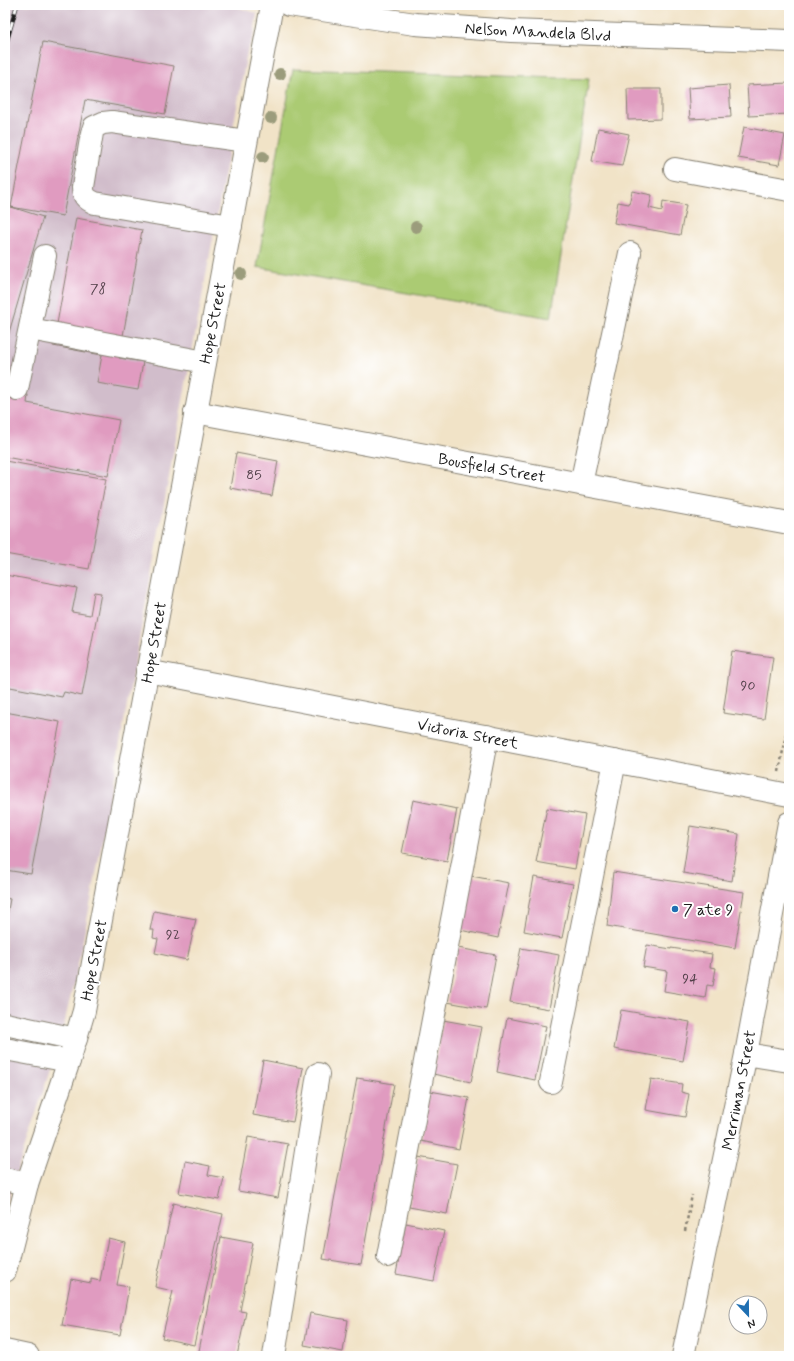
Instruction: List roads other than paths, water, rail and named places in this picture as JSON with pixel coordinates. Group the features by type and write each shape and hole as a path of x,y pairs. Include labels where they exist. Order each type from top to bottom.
{"street":[{"name":"Hope Street","path":"5,1271 27,1184 70,1061 85,1004 272,5"},
{"name":"Nelson Mandela Blvd","path":"289,5 415,24 511,31 789,41"},
{"path":"231,226 95,203 87,200 83,194 83,187 92,133 94,127 102,123 112,122 246,141"},
{"path":"675,169 789,190"},
{"path":"581,484 630,253"},
{"path":"17,389 45,256"},
{"path":"30,329 205,362"},
{"name":"Bousfield Street","path":"195,412 789,523"},
{"name":"Victoria Street","path":"147,671 789,795"},
{"path":"388,1256 487,736"},
{"path":"551,1082 615,761"},
{"name":"Merriman Street","path":"683,1356 746,1054 789,823"},
{"path":"5,1024 76,1039"},
{"path":"5,1049 70,1061"},
{"path":"746,1054 789,1061"},
{"path":"274,1356 318,1074"},
{"path":"5,1179 27,1184"},
{"path":"5,1351 28,1356"}],"railway":[{"path":"5,47 17,5"}],"place":[{"name":"7 ate 9","path":"675,909"}]}
